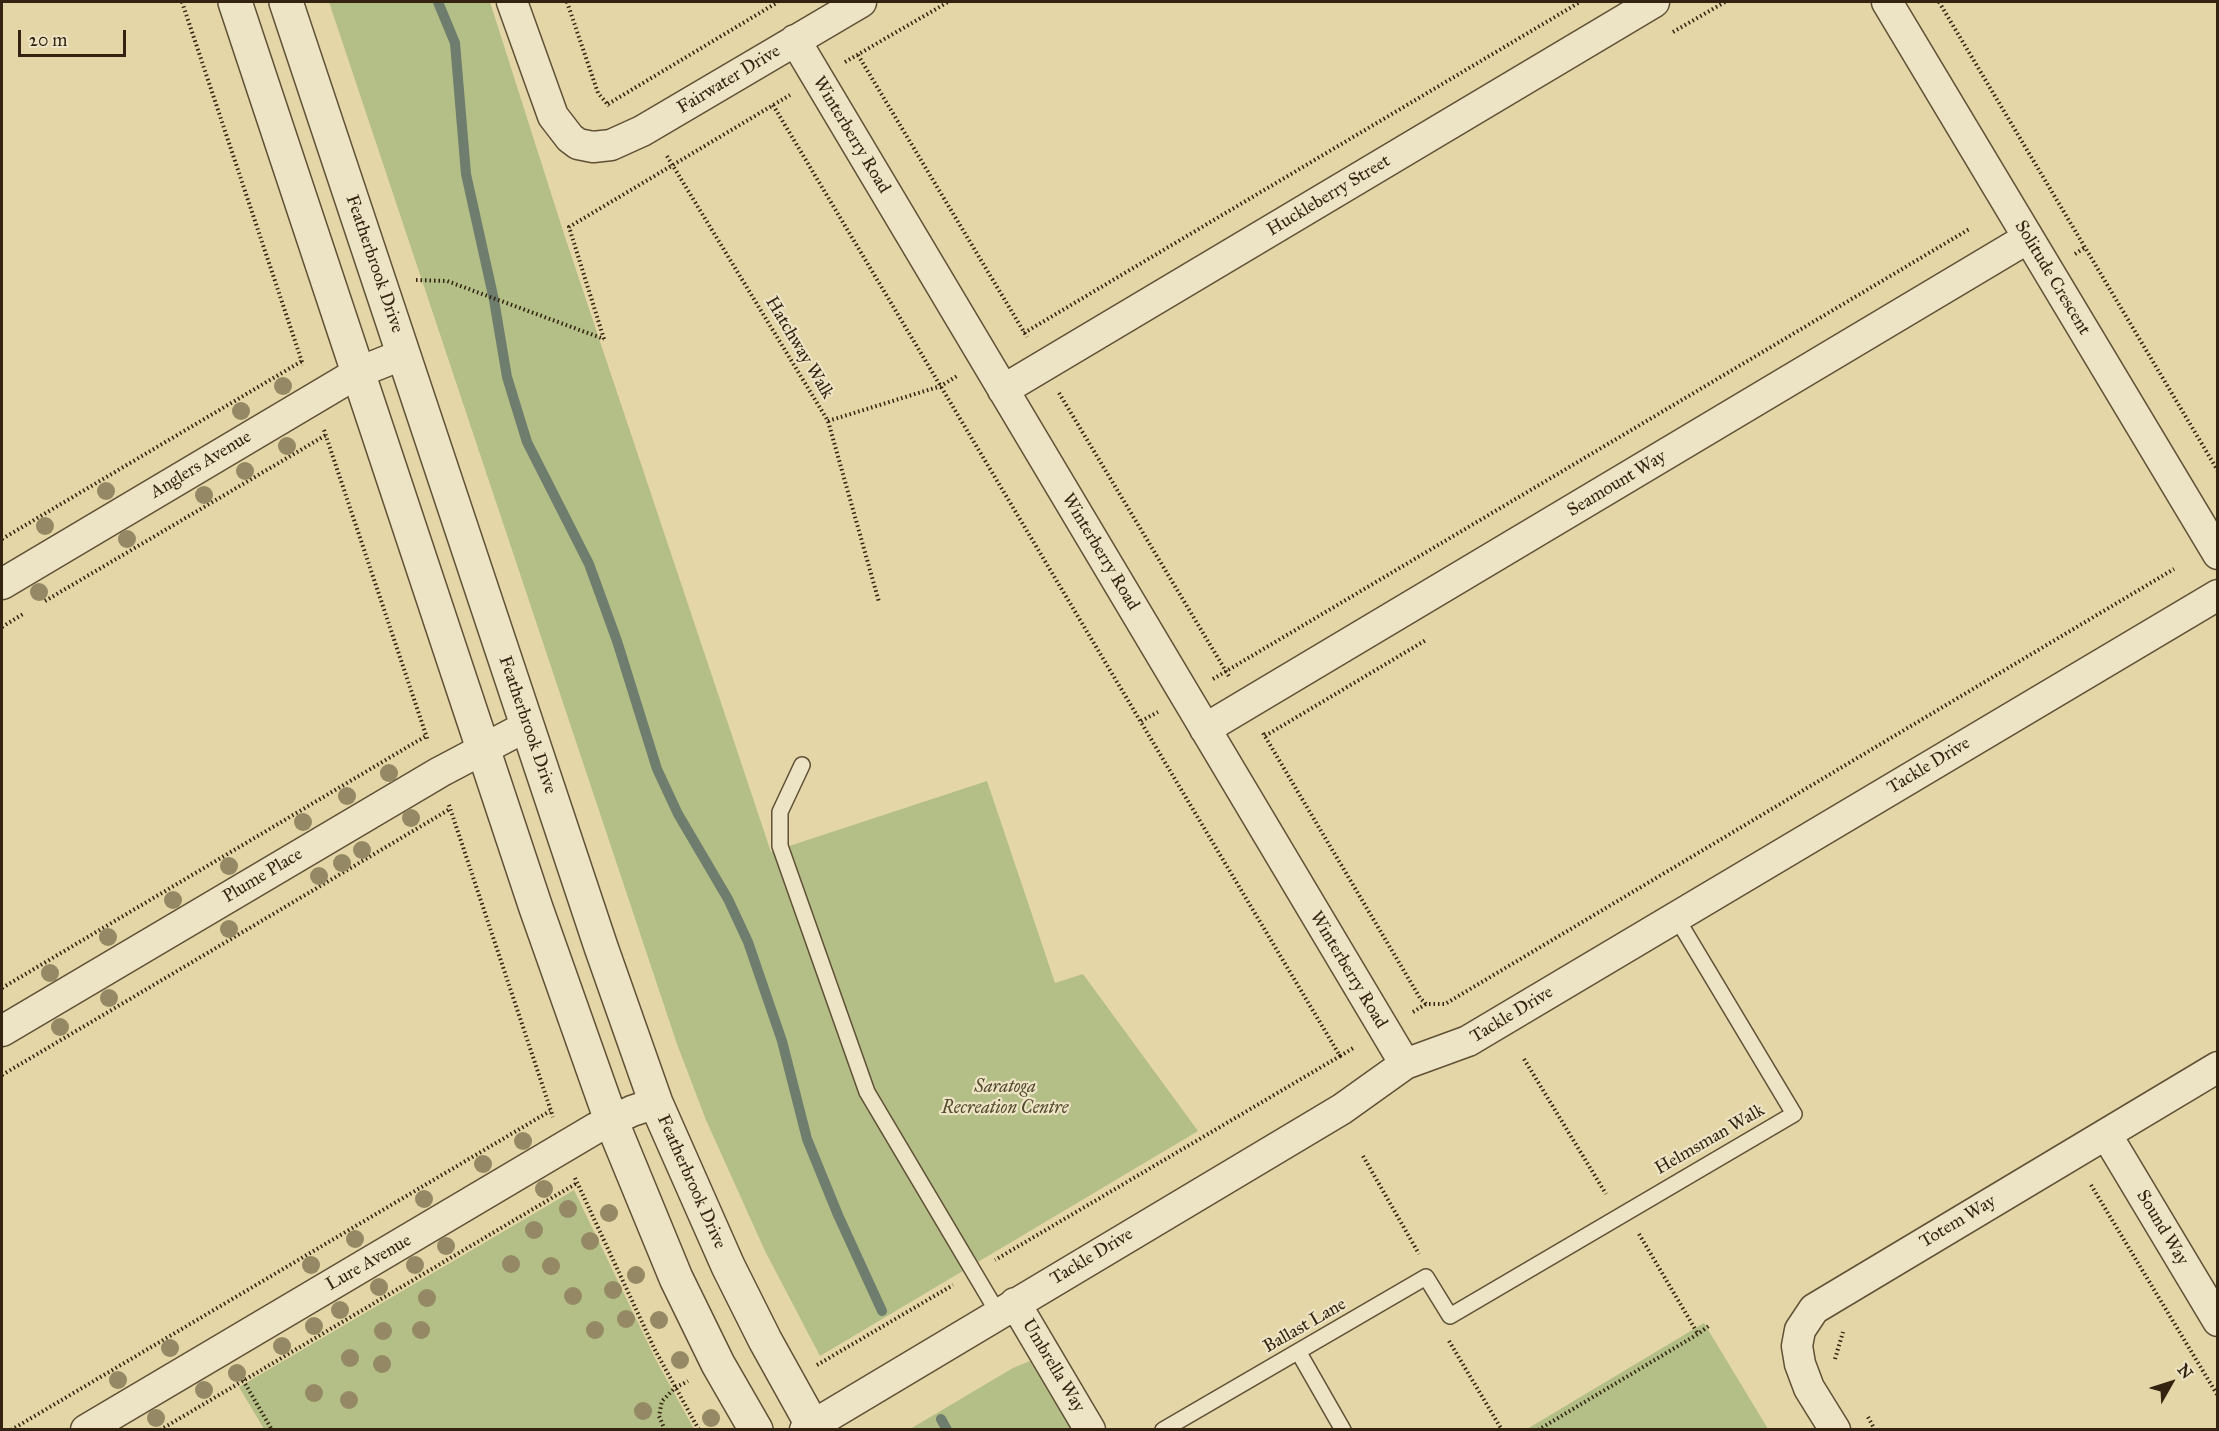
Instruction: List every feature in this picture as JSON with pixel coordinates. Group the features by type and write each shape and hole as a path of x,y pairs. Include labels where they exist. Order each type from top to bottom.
{"street":[{"path":"235,2 482,748 611,1120 676,1278 718,1364 756,1430"},
{"name":"Featherbrook Drive","path":"286,2 527,726 656,1103 728,1266 811,1428"},
{"name":"Fairwater Drive","path":"512,2 552,116 570,138 578,144 593,147 611,145 638,133 861,2"},
{"name":"Huckleberry Street","path":"1003,390 1654,2"},
{"name":"Solitude Crescent","path":"1887,2 2217,554"},
{"name":"Winterberry Road","path":"795,40 1405,1064"},
{"name":"Seamount Way","path":"1204,729 2028,238"},
{"name":"Anglers Avenue","path":"2,584 359,372 404,354"},
{"name":"Tackle Drive","path":"811,1428 841,1407 1342,1108 1405,1064 1468,1041 2217,595"},
{"name":"Plume Place","path":"2,1031 440,772 527,726"},
{"name":"Totem Way","path":"1834,1430 1809,1388 1800,1364 1797,1346 1800,1330 1814,1309 2217,1067"},
{"name":"Lure Avenue","path":"102,1425 611,1120 656,1103"},
{"name":"Sound Way","path":"2106,1134 2217,1322"},
{"name":"Umbrella Way","path":"1006,1308 1090,1430"}],"lane":[{"path":"802,765 780,812 780,846 867,1092 974,1273 1006,1308"},
{"name":"Helmsman Walk","path":"1450,1316 1794,1114 1676,917"},
{"path":"1426,1277 1450,1316"},
{"name":"Ballast Lane","path":"1164,1430 1426,1277"},
{"path":"1299,1353 1343,1430"}],"path":[{"path":"182,2 313,399 440,772 450,809 550,1111 577,1183 655,1350 699,1430"},
{"path":"567,2 598,93 638,133 651,178"},
{"path":"608,104 778,2"},
{"path":"415,280 447,281 604,339 569,227 948,2"},
{"path":"1024,333 1580,2"},
{"path":"1939,2 2217,471"},
{"path":"858,55 1420,998 1426,1004 1445,1004 2174,569"},
{"path":"773,105 1340,1056 817,1366"},
{"name":"Hatchway Walk","path":"638,133 672,165 828,421 879,602"},
{"path":"1141,721 1971,228"},
{"path":"2048,270 2084,248"},
{"path":"412,269 419,290"},
{"path":"828,421 941,386 985,359"},
{"path":"2,539 302,361"},
{"path":"42,603 326,435"},
{"path":"2,627 32,609"},
{"path":"1264,736 1428,639"},
{"path":"2,987 426,736"},
{"path":"2,1075 450,809"},
{"path":"11,1430 550,1111"},
{"path":"1363,1155 1419,1254 1426,1277"},
{"path":"2081,1191 2125,1165"},
{"path":"160,1430 577,1183"},
{"path":"2091,1185 2217,1396"},
{"path":"1450,1316 1449,1340 1502,1430"},
{"path":"1538,1430 1689,1340 1710,1324"},
{"path":"1834,1361 1841,1334 1851,1328"},
{"path":"812,1355 841,1407"},
{"path":"243,1380 272,1430"},
{"path":"1864,1410 1875,1430"}],"green space":[{"name":"Saratoga Recreation Centre","path":"329,2 490,2 565,237 771,852 987,781 1055,983 1083,974 1198,1131 820,1356 765,1251 706,1120 677,1044"},
{"path":"574,1190 656,1360 694,1429 264,1429 239,1387"},
{"path":"1704,1323 1768,1429 1527,1429"},
{"path":"1030,1361 1071,1429 910,1429 1013,1368"}],"waterway":[{"path":"438,2 455,43 466,174 494,300 507,377 527,442 589,564 617,641 657,769 678,814 728,899 748,942 782,1041 807,1139 838,1215 882,1311"},
{"path":"941,1419 947,1430"}]}
